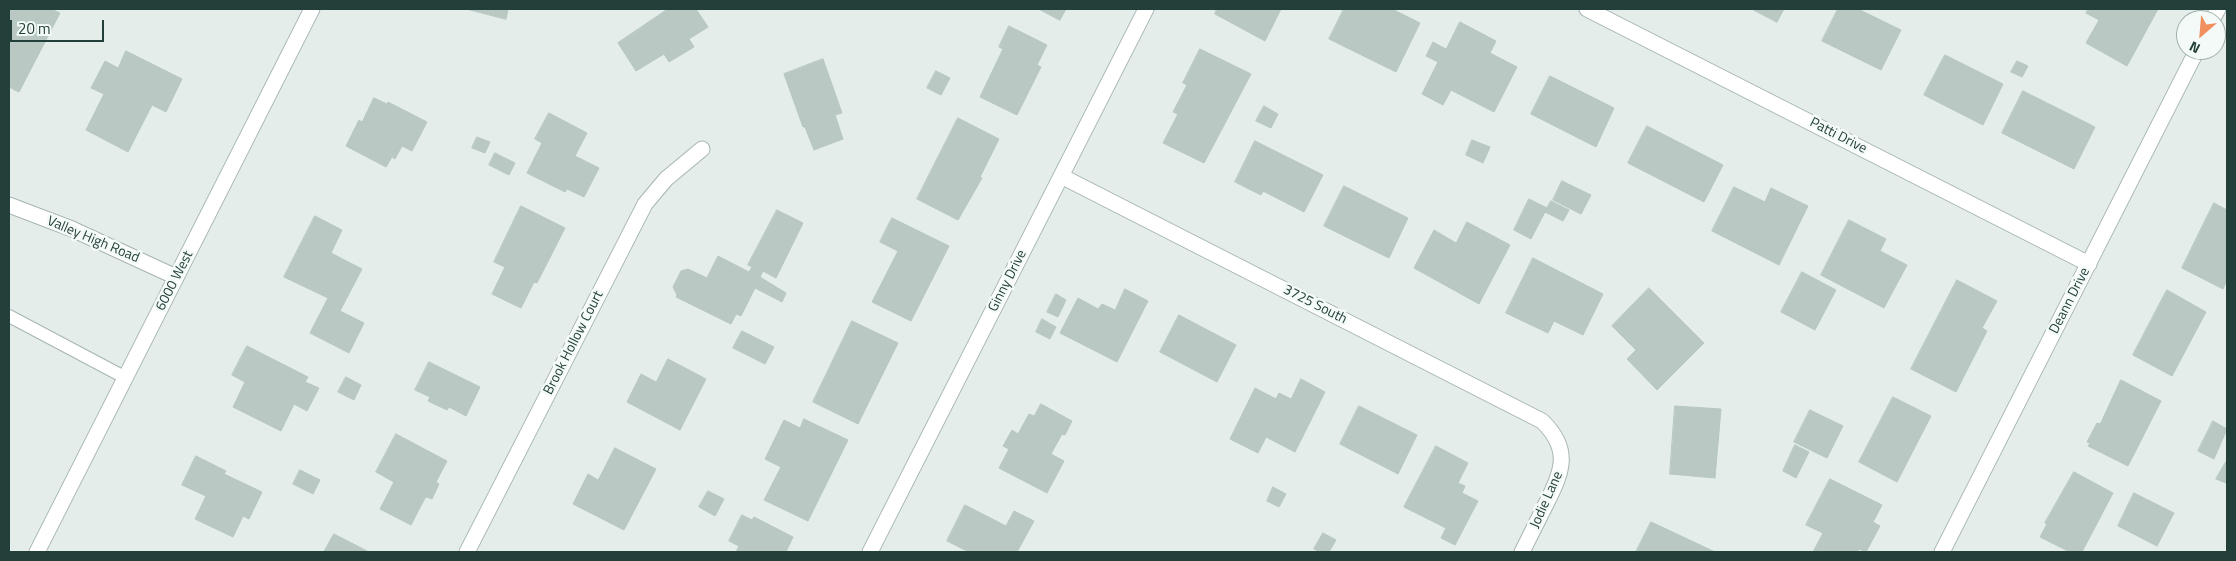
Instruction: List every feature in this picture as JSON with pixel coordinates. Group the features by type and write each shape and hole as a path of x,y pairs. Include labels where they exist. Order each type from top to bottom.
{"street":[{"name":"6000 West","path":"37,552 312,9"},
{"name":"Ginny Drive","path":"870,552 1146,9"},
{"name":"Patti Drive","path":"1587,9 2089,264"},
{"name":"Deann Drive","path":"1942,552 2192,60"},
{"name":"Brook Hollow Court","path":"467,552 646,204 666,179 702,149"},
{"name":"3725 South","path":"1060,176 1533,415 1549,428 1559,445"},
{"name":"Valley High Road","path":"9,205 72,229 176,277"},
{"name":"Jodie Lane","path":"1522,552 1560,475 1562,456 1559,445"}],"lane":[{"path":"9,316 126,378"}],"building":[{"path":"9,9 51,9 60,13 19,92 9,87"},
{"path":"467,9 508,9 506,19"},
{"path":"668,9 696,9 708,27 689,39 694,47 669,62 664,54 636,71 618,43"},
{"path":"1039,9 1066,9 1060,20"},
{"path":"1217,9 1281,9 1265,41 1215,14"},
{"path":"1344,9 1392,9 1420,23 1396,72 1329,39"},
{"path":"1752,9 1784,9 1777,22"},
{"path":"1838,9 1858,9 1901,30 1881,70 1822,41"},
{"path":"2089,9 2158,9 2127,66 2086,43 2099,20 2086,13"},
{"path":"1460,22 1496,41 1490,53 1517,67 1494,112 1451,90 1443,105 1422,94 1438,62 1426,56 1433,42 1446,49"},
{"path":"1009,26 1047,45 1037,65 1041,67 1017,115 980,97 1003,49 999,47"},
{"path":"1200,49 1251,74 1204,163 1163,143 1178,114 1173,112 1187,85 1183,83"},
{"path":"126,51 182,79 166,112 152,105 128,152 86,130 104,94 91,88 105,61 118,68"},
{"path":"1945,55 2003,84 1983,125 1924,95"},
{"path":"823,59 842,113 835,115 843,139 814,150 805,127 803,127 784,74"},
{"path":"2017,61 2028,66 2022,77 2011,72"},
{"path":"936,71 950,78 941,95 927,88"},
{"path":"1550,76 1614,108 1596,147 1531,114"},
{"path":"2023,91 2095,127 2074,169 2002,133"},
{"path":"374,98 387,104 388,102 427,122 412,151 402,146 395,159 392,157 386,167 346,146 359,120 362,122"},
{"path":"1264,106 1278,114 1271,128 1256,121"},
{"path":"549,113 587,133 575,156 599,168 584,197 567,189 565,192 527,173 542,143 535,139"},
{"path":"958,118 999,139 980,177 982,178 958,220 917,199"},
{"path":"1647,126 1723,165 1704,202 1628,163"},
{"path":"477,137 490,142 485,153 472,148"},
{"path":"1472,140 1490,147 1483,163 1466,155"},
{"path":"1255,141 1323,175 1304,212 1263,191 1261,195 1235,182"},
{"path":"495,153 515,163 509,175 489,165"},
{"path":"1562,181 1591,195 1581,214 1553,200"},
{"path":"1344,186 1408,218 1389,258 1324,226"},
{"path":"1734,187 1765,202 1771,188 1808,206 1779,265 1712,231"},
{"path":"1529,199 1547,208 1531,239 1514,230"},
{"path":"1551,201 1569,210 1563,221 1545,212"},
{"path":"2214,203 2227,210 2227,280 2223,289 2182,268"},
{"path":"521,206 565,228 537,283 534,282 521,308 492,294 505,267 494,262"},
{"path":"777,210 803,223 776,278 763,271 760,277 786,293 782,302 755,288 741,316 736,314 731,324 676,297 677,295 673,287 681,271 688,269 707,278 718,256 749,272 752,267 748,265"},
{"path":"315,216 342,230 331,253 362,269 340,311 364,323 349,353 310,333 328,298 284,277"},
{"path":"892,218 949,246 911,321 872,302 898,251 880,242"},
{"path":"1849,220 1886,239 1880,251 1907,265 1884,308 1821,275"},
{"path":"1467,222 1510,245 1479,304 1414,268 1434,230 1456,243"},
{"path":"1533,258 1603,294 1583,335 1554,321 1548,333 1506,313"},
{"path":"1802,272 1836,290 1815,330 1781,312"},
{"path":"1957,280 1997,301 1982,328 1987,331 1956,392 1911,369"},
{"path":"1649,288 1704,343 1657,390 1627,359 1636,350 1612,326"},
{"path":"1125,289 1148,301 1117,362 1060,333 1078,298 1098,309 1102,304 1115,310"},
{"path":"2167,290 2206,312 2172,376 2133,355"},
{"path":"1056,294 1066,300 1058,317 1047,312"},
{"path":"1179,315 1236,345 1217,382 1160,352"},
{"path":"1042,319 1056,327 1050,339 1036,332"},
{"path":"852,321 898,343 858,424 813,402"},
{"path":"742,331 774,347 765,364 733,348"},
{"path":"247,346 308,377 305,382 319,388 307,411 294,404 281,431 233,407 245,382 232,375"},
{"path":"668,359 706,379 680,430 627,402 641,374 656,382"},
{"path":"429,362 480,387 466,416 449,407 447,410 428,401 430,397 415,390"},
{"path":"346,377 361,385 354,400 338,392"},
{"path":"1301,379 1325,392 1295,452 1266,437 1258,453 1230,439 1255,388 1276,399 1279,393 1291,399"},
{"path":"2121,380 2161,401 2128,466 2088,446 2090,443 2087,442 2097,423 2100,424"},
{"path":"1893,397 1931,416 1897,482 1859,462"},
{"path":"1041,404 1072,421 1065,435 1062,434 1051,454 1064,461 1047,493 999,468 1009,449 1003,446 1012,430 1018,434 1029,414 1034,416"},
{"path":"1359,406 1417,435 1398,474 1340,444"},
{"path":"1675,406 1721,409 1715,478 1670,474"},
{"path":"1810,410 1843,426 1827,458 1794,442"},
{"path":"804,419 848,440 808,521 764,500 781,467 765,459 784,420 800,428"},
{"path":"2213,421 2227,429 2214,459 2198,451"},
{"path":"396,434 447,461 436,482 439,484 432,499 425,498 411,525 380,509 394,482 376,472"},
{"path":"1795,445 1809,452 1796,478 1783,471"},
{"path":"1436,446 1468,463 1458,483 1465,486 1462,493 1478,501 1455,545 1441,538 1446,528 1404,507"},
{"path":"615,448 656,469 624,530 573,504 588,474 598,480"},
{"path":"196,456 226,471 224,474 262,492 249,519 243,516 233,537 195,519 206,496 182,485"},
{"path":"2227,460 2227,480 2226,483 2216,479"},
{"path":"300,470 320,480 313,494 293,484"},
{"path":"2074,472 2113,493 2082,552 2070,552 2040,537 2047,524 2045,523"},
{"path":"1830,479 1882,505 1873,522 1880,526 1866,552 1859,549 1857,552 1813,552 1823,533 1806,525"},
{"path":"1273,487 1286,494 1279,507 1267,501"},
{"path":"708,491 724,499 715,516 699,507"},
{"path":"2134,493 2174,513 2157,546 2118,526"},
{"path":"965,505 1006,526 1014,511 1034,521 1017,552 969,552 947,541"},
{"path":"742,515 752,520 754,517 793,537 786,552 736,552 739,546 729,541"},
{"path":"1651,522 1664,528 1715,552 1636,552"},
{"path":"1323,533 1336,540 1329,552 1320,552 1314,549"},
{"path":"334,534 369,552 324,552"}]}
